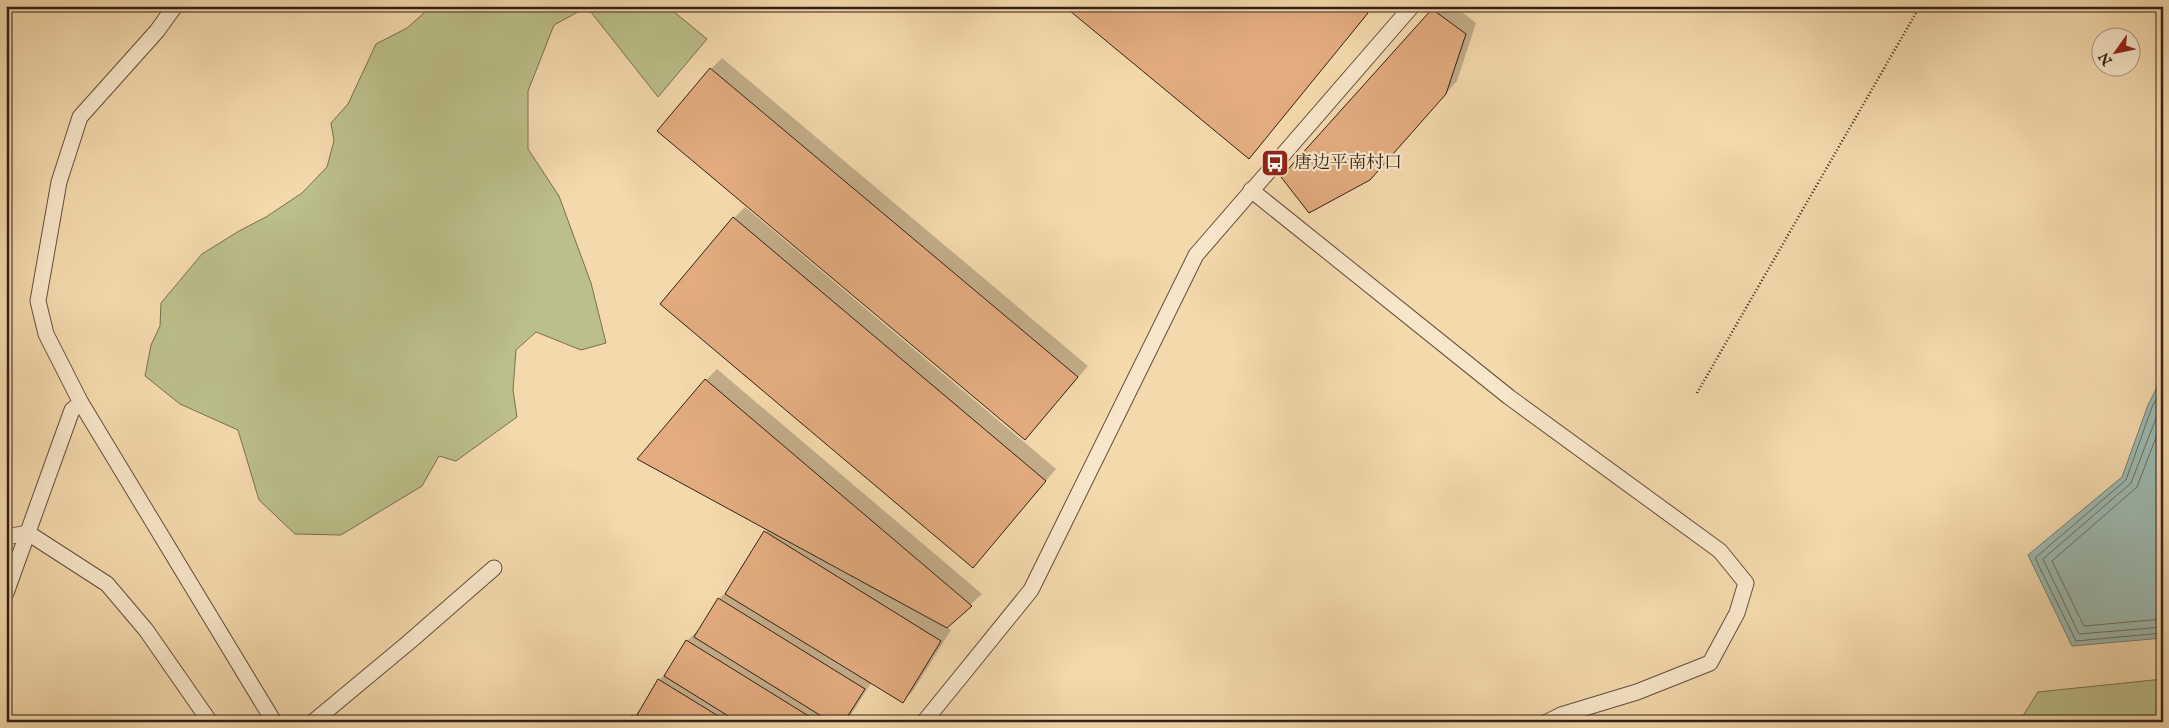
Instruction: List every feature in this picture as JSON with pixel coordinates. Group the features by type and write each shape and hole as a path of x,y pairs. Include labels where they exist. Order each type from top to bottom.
{"street":[{"path":"175,6 157,31 80,117 59,182 38,301 46,334 81,403 274,722"},
{"path":"924,722 1032,590 1196,255 1412,6"},
{"path":"1252,190 1509,397 1720,551 1746,583 1737,613 1710,663 1637,692 1561,715 1547,722"},
{"path":"6,593 72,410 81,403"},
{"path":"6,537 28,533 107,584 146,630 210,722"},
{"path":"313,722 494,568"}],"path":[{"path":"1697,393 1920,6"}],"green space":[{"path":"432,6 667,6 707,39 658,97 587,7 554,25 528,91 528,149 559,196 591,283 606,343 581,350 536,332 516,350 513,390 517,417 456,461 439,456 422,486 341,535 295,534 259,500 238,430 180,404 145,376 151,345 160,326 161,303 202,254 266,217 302,193 327,167 334,141 331,123 348,104 376,44 407,28"},
{"path":"2163,679 2163,722 2019,722 2038,692"}],"water":[{"path":"2163,375 2163,638 2072,646 2028,555 2122,477 2148,405"}],"building":[{"path":"1064,6 1360,6 1368,13 1249,159"},
{"path":"1432,9 1466,34 1446,94 1370,180 1309,213 1281,177"},
{"path":"710,68 1078,377 1025,440 657,131"},
{"path":"733,217 1046,481 973,568 660,304"},
{"path":"705,379 972,606 947,628 637,459"},
{"path":"764,531 941,641 903,703 725,594"},
{"path":"718,598 865,689 844,722 831,722 694,637"},
{"path":"686,640 815,720 814,722 738,722 664,676"},
{"path":"658,679 728,722 648,722 637,715"},
{"path":"632,715 643,722 628,722"}],"place":[{"name":"唐边平南村口","path":"1275,163"}]}
